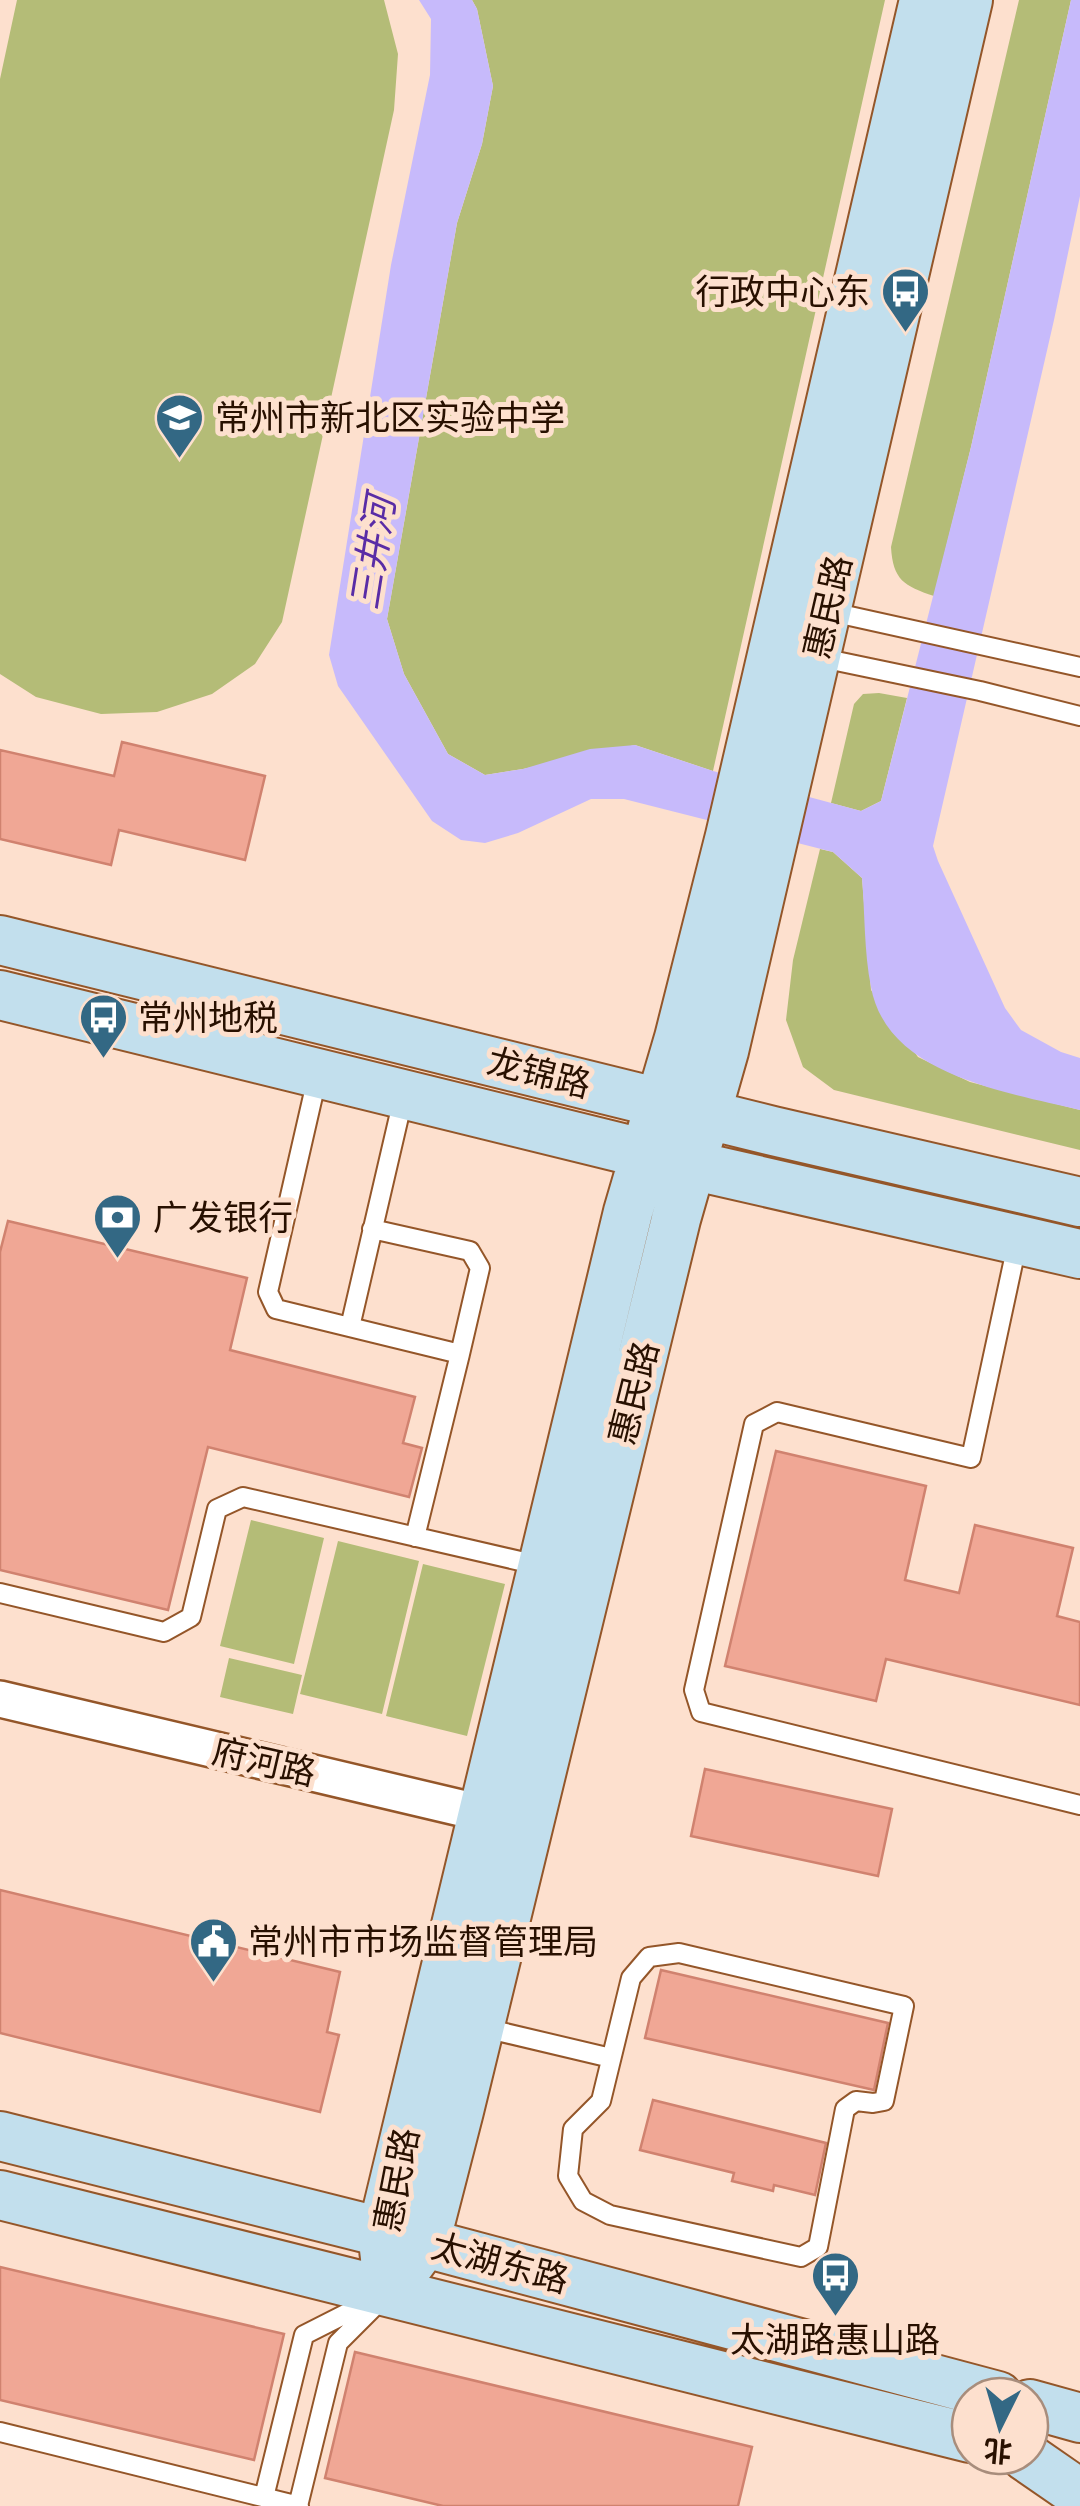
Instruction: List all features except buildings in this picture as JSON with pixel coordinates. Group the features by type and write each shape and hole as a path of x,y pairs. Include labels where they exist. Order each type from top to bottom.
{"street":[{"name":"惠民路","path":"389,2292 404,2237 479,2026 691,1166 724,1051 752,842 924,0"},
{"name":"惠民路","path":"767,773 816,657 968,0"},
{"name":"惠民路","path":"404,2237 482,1813 628,1212 660,1103 752,842"},
{"name":"龙锦路","path":"0,940 706,1115 1080,1202"},
{"name":"龙锦路","path":"0,995 691,1166 1080,1254"},
{"name":"府河路","path":"0,1699 528,1824"},
{"name":"太湖东路","path":"0,2136 404,2237 950,2383"},
{"name":"太湖东路","path":"0,2195 950,2433"},
{"path":"1050,2410 1080,2418"},
{"path":"1050,2459 1080,2465"},
{"path":"1050,2471 1080,2494"}],"lane":[{"path":"827,611 1080,667"},
{"path":"816,657 1080,716"},
{"path":"318,1073 268,1292 276,1309 460,1354"},
{"path":"350,1327 404,1095"},
{"path":"372,1229 470,1251 480,1268 415,1537"},
{"path":"1018,1240 971,1458 777,1412 754,1424 694,1690 701,1712 1080,1805"},
{"path":"0,1593 164,1632 190,1617 218,1509 244,1497 542,1566"},
{"path":"680,1953 904,2006 884,2101 856,2101 845,2109 818,2247 801,2256 610,2215 583,2201 568,2176 573,2128 601,2101 611,2058 631,1978 650,1957 680,1953"},
{"path":"479,2026 611,2058"},
{"path":"264,2497 304,2334 389,2292"},
{"path":"0,2432 299,2506 338,2343 389,2292"}],"green space":[{"name":"常州市新北区实验中学","path":"17,0 384,0 398,54 394,110 282,622 255,664 212,694 157,712 101,714 36,697 0,674 0,79"},
{"path":"472,0 885,0 713,771 635,745 485,775 448,754 404,674 387,619 457,223 482,144 493,86"},
{"path":"1019,0 1071,0 934,596 902,580 894,567 891,547"},
{"path":"863,694 907,698 881,801 861,811 831,803 854,704"},
{"path":"820,849 833,852 862,878 871,990 918,1057 970,1082 1080,1110 1080,1150 834,1090 803,1067 786,1020 793,960"},
{"path":"251,1520 324,1538 294,1664 220,1646"},
{"path":"338,1541 419,1561 382,1714 300,1694"},
{"path":"423,1564 505,1584 467,1736 386,1716"},
{"path":"229,1658 302,1675 293,1714 220,1697"}],"water":[{"name":"三井河","path":"419,0 472,0 493,86 482,144 457,223 387,619 404,674 448,754 485,775 523,769 590,749 635,745 713,771 861,811 881,801 971,447 1071,0 1080,0 1080,196 933,846 1005,1008 1021,1030 1080,1058 1080,1110 954,1075 900,1041 882,1017 871,987 862,878 833,852 624,799 591,799 518,833 485,843 461,840 432,821 338,686 329,655 391,265 430,75 431,19"}],"place":[{"name":"行政中心东","path":"905,334"},
{"name":"常州市新北区实验中学","path":"180,460"},
{"name":"常州地税","path":"103,1060"},
{"name":"广发银行","path":"118,1260"},
{"name":"常州市市场监督管理局","path":"213,1984"},
{"name":"太湖路惠山路","path":"835,2318"}]}
